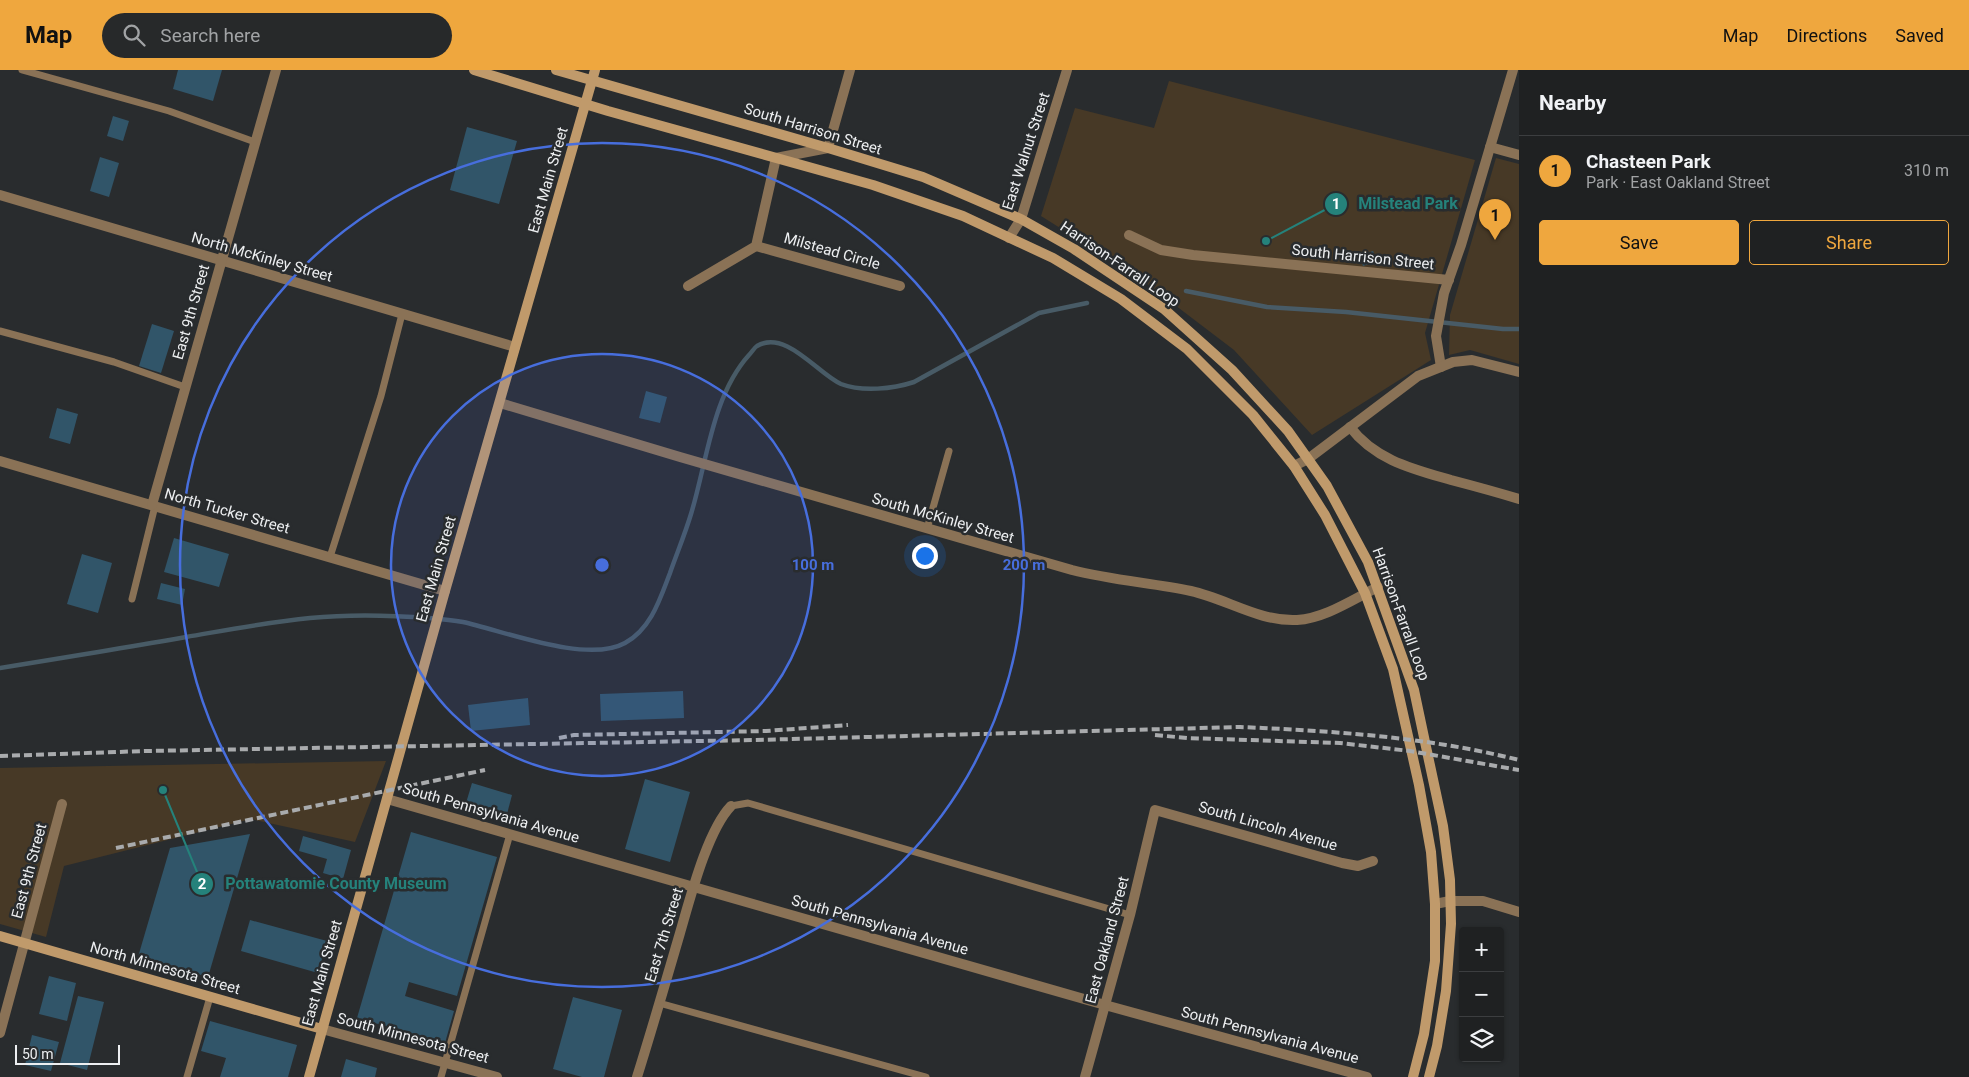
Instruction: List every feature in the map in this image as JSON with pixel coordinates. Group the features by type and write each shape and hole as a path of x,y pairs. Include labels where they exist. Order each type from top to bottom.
{"main road":[{"path":"474,70 873,185 962,216 1009,238"},
{"name":"South Harrison Street","path":"556,70 594,75 923,177 1021,219"},
{"name":"East Main Street","path":"308,1077 444,594 594,75"},
{"name":"Harrison-Farrall Loop","path":"1021,219 1074,249 1164,309 1232,370 1288,431 1308,459 1327,486 1368,562 1414,690 1442,826 1450,880 1451,924 1446,991 1437,1046 1429,1077"},
{"name":"Harrison-Farrall Loop","path":"1009,238 1053,258 1122,298 1187,349 1253,415 1294,466 1325,515 1365,594 1393,669 1419,785 1431,852 1435,904 1436,961 1424,1034 1413,1077"},
{"name":"North Minnesota Street","path":"0,936 322,1029"}],"street":[{"name":"East 9th Street","path":"153,505 276,70"},
{"path":"688,286 756,246 776,158 828,148 850,70"},
{"name":"East Walnut Street","path":"1009,238 1021,219 1068,70"},
{"path":"1441,367 1436,336 1444,293 1461,245 1513,70"},
{"path":"1490,147 1519,155"},
{"name":"North McKinley Street","path":"0,195 515,347"},
{"name":"South Harrison Street","path":"1130,235 1161,250 1185,254 1449,280"},
{"name":"Milstead Circle","path":"756,246 900,286"},
{"path":"1294,466 1308,459 1418,376 1454,362 1472,360 1519,372"},
{"name":"South McKinley Street","path":"500,403 1072,570 1103,578 1192,592 1274,618 1298,620 1322,614 1378,587"},
{"path":"1350,427 1360,440 1384,457 1519,499"},
{"name":"North Tucker Street","path":"0,461 330,557 444,594"},
{"name":"South Pennsylvania Avenue","path":"387,799 1105,1005 1367,1077"},
{"name":"East 9th Street","path":"0,1033 62,804"},
{"name":"East 7th Street","path":"637,1077 694,887 715,832 723,815 731,806"},
{"name":"East Oakland Street","path":"1085,1077 1130,915 1155,810"},
{"name":"South Lincoln Avenue","path":"1155,810 1342,863 1358,866 1373,861"},
{"path":"1435,904 1483,901 1519,912"},
{"name":"South Minnesota Street","path":"322,1029 497,1077"}],"lane":[{"path":"22,70 169,111 255,142"},
{"path":"330,557 381,396 402,314"},
{"path":"0,331 114,362 185,388"},
{"path":"926,528 948,451"},
{"path":"132,599 153,505"},
{"path":"731,806 748,803 1130,915"},
{"path":"441,1077 510,834"},
{"path":"187,1077 210,996"},
{"path":"660,1002 926,1077"}],"shaded area":[{"path":"1169,81 1475,160 1425,333 1431,360 1312,435 1234,350 1138,277 1041,216 1075,108 1154,128"},
{"path":"1496,158 1519,164 1519,364 1470,350 1449,355 1450,315"},
{"path":"386,761 355,842 251,819 64,866 46,937 0,924 0,768"}],"building":[{"path":"178,70 222,70 213,101 173,89"},
{"path":"113,116 129,121 123,141 107,136"},
{"path":"467,127 517,141 499,204 450,190"},
{"path":"100,157 119,163 109,197 90,191"},
{"path":"1373,251 1377,261 1363,266 1359,256"},
{"path":"152,324 174,331 161,373 139,366"},
{"path":"646,391 667,397 660,423 639,418"},
{"path":"57,408 78,414 70,444 49,438"},
{"path":"174,538 229,554 219,587 164,572"},
{"path":"82,554 112,563 98,613 67,604"},
{"path":"161,583 185,589 182,605 157,599"},
{"path":"683,691 684,718 601,721 600,694"},
{"path":"528,698 530,725 471,731 468,705"},
{"path":"645,779 690,792 670,862 625,849"},
{"path":"472,783 512,795 507,814 466,803"},
{"path":"411,832 497,857 457,996 409,982 405,996 454,1011 445,1043 357,1018"},
{"path":"250,834 208,977 138,957 170,848"},
{"path":"303,836 351,850 343,879 323,873 327,859 299,851"},
{"path":"250,920 327,941 318,973 241,951"},
{"path":"49,976 76,983 67,1021 39,1014"},
{"path":"78,996 104,1002 87,1070 60,1063"},
{"path":"573,997 622,1010 604,1077 582,1077 553,1069"},
{"path":"210,1021 297,1045 288,1077 220,1077 226,1058 201,1051"},
{"path":"32,1035 59,1042 51,1071 25,1065"},
{"path":"346,1059 377,1068 375,1077 341,1077"}],"waterway":[{"path":"1186,291 1267,307 1346,312 1503,329 1519,329"},
{"path":"0,668 263,624 340,616 399,616 451,620 545,644 589,650 609,648 625,643 642,630 654,612 684,536 719,410 737,371 757,346 768,342 779,343 801,355 841,384 868,389 887,388 914,382 1039,313 1087,303"}],"railway":[{"path":"559,738 574,735 766,731 848,725"},
{"path":"0,756 146,751 756,740 1240,727 1381,736 1485,752 1519,760"},
{"path":"1155,735 1187,738 1340,743 1410,751 1519,770"},
{"path":"116,848 485,770"}],"place":[{"name":"Chasteen Park","path":"1495,240"},
{"name":"Milstead Park","path":"1266,241"},
{"name":"Pottawatomie County Museum","path":"163,790"}]}
